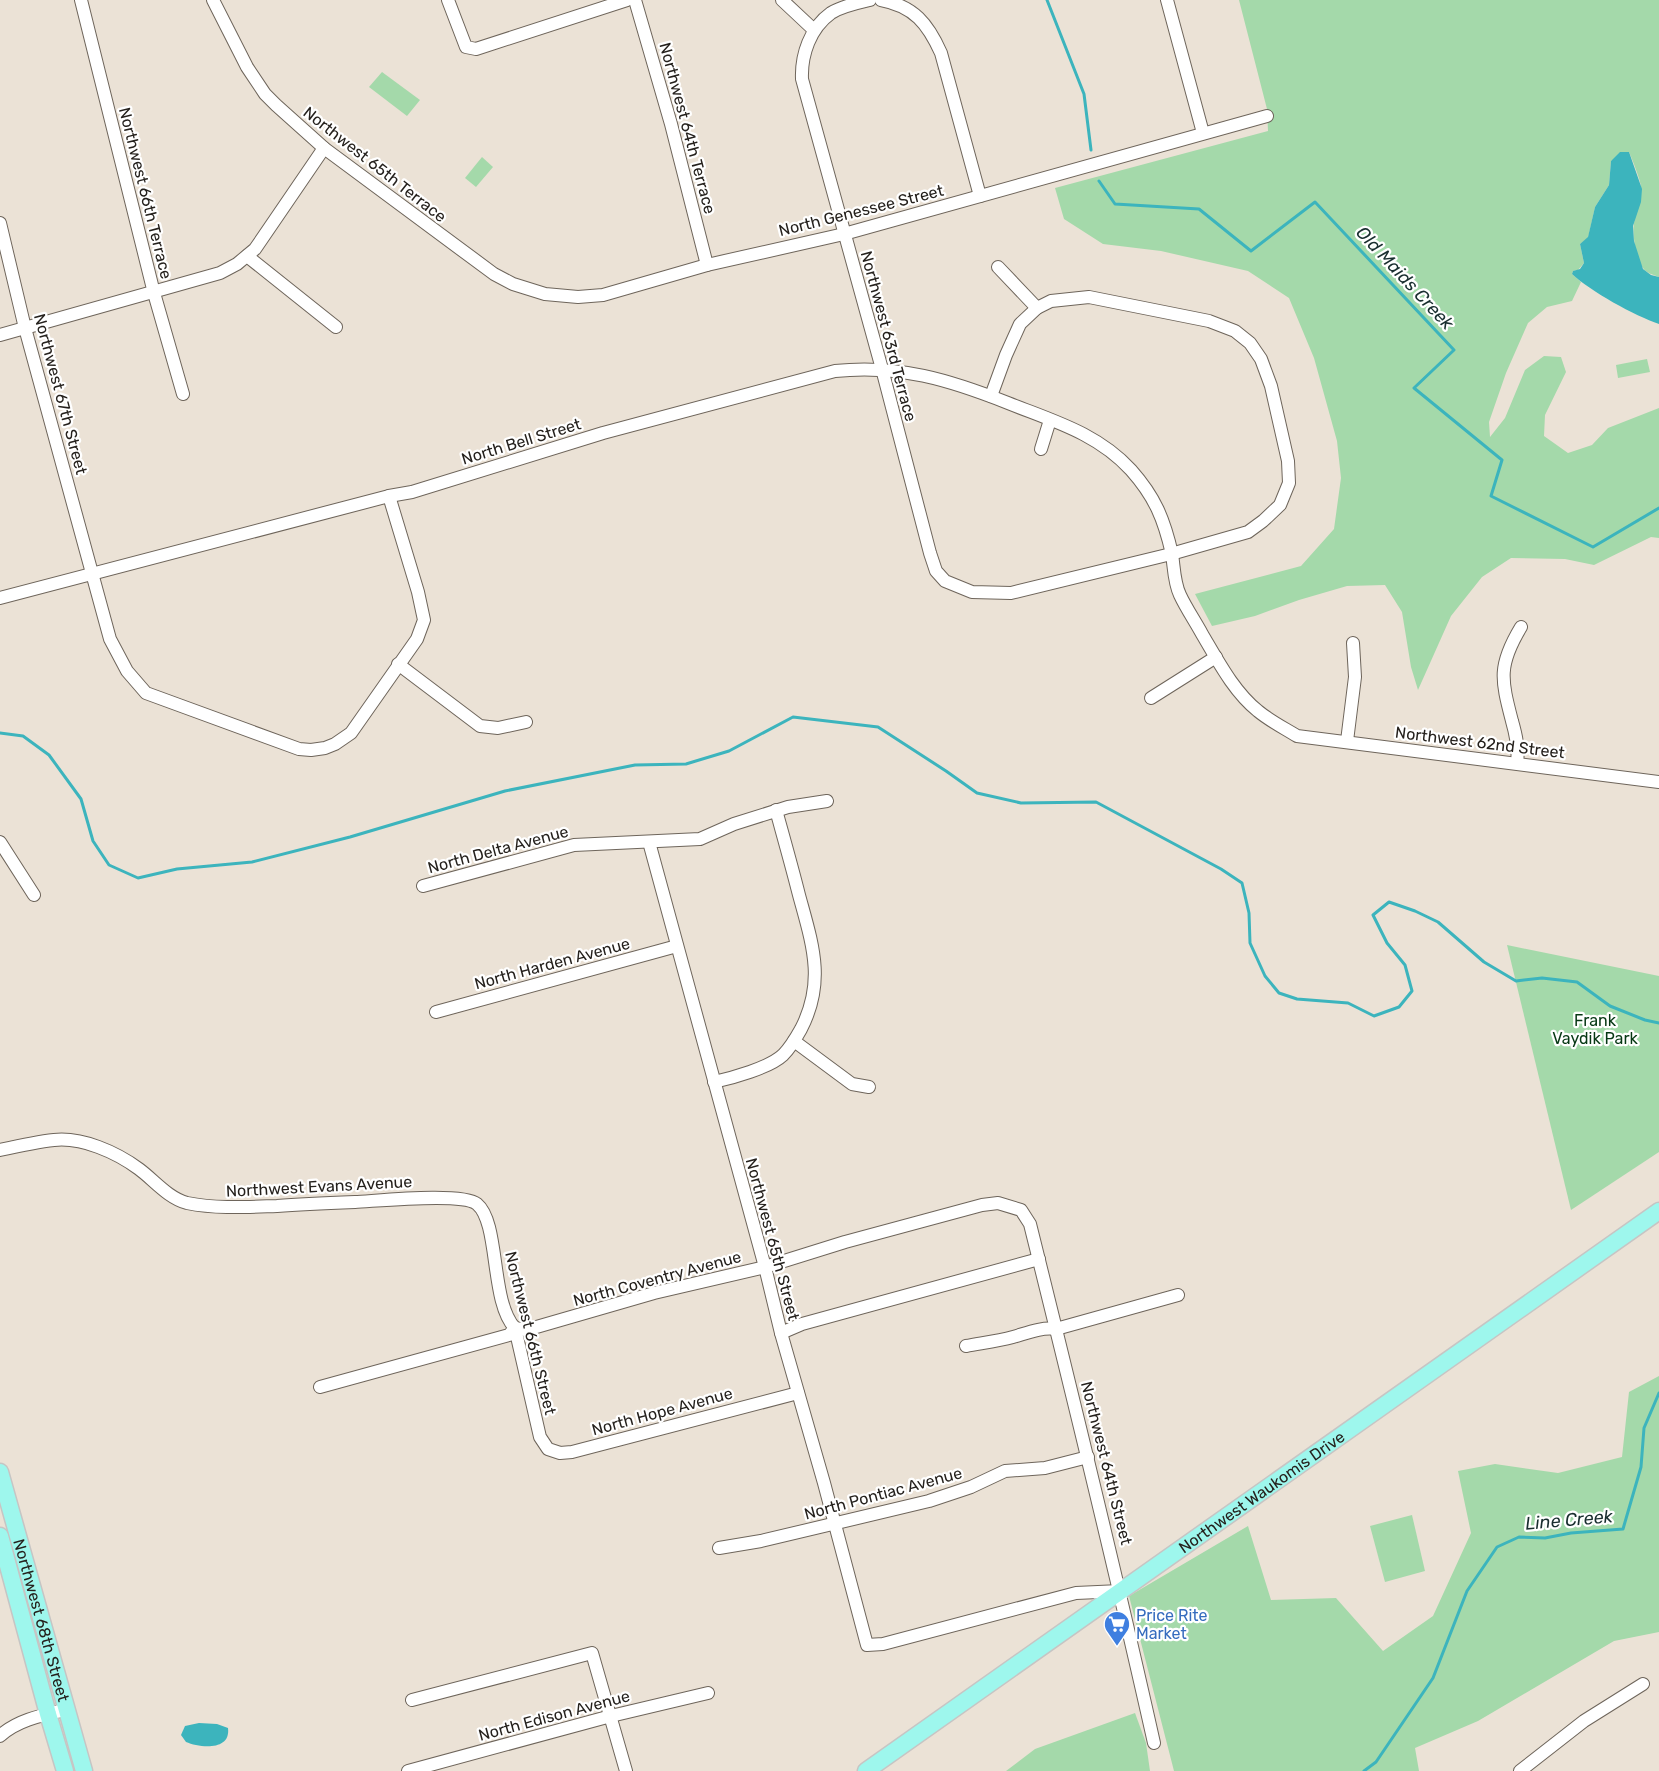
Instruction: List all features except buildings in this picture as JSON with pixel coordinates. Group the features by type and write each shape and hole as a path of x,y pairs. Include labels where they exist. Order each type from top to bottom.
{"main road":[{"name":"Northwest Waukomis Drive","path":"866,1771 1659,1211"},
{"name":"Northwest 68th Street","path":"0,1472 84,1771"},
{"name":"Northwest 68th Street","path":"0,1536 65,1771"}],"street":[{"name":"Northwest 66th Terrace","path":"81,0 154,293 183,394"},
{"name":"Northwest 65th Terrace","path":"213,0 255,81 276,105 324,148 468,256"},
{"path":"448,0 466,46 476,49 627,0"},
{"name":"Northwest 64th Terrace","path":"635,0 671,124 707,265"},
{"path":"782,0 814,30 831,13 870,0"},
{"path":"881,0 897,3 917,16 931,32 940,53 980,196"},
{"path":"1167,0 1203,133"},
{"name":"Northwest 63rd Terrace","path":"814,30 804,57 802,79 882,369 924,532 936,571 945,581 972,592 1011,593 1172,554 1248,532 1280,505 1289,483 1288,461 1271,386 1261,359 1250,343 1235,331 1209,321 1089,297 1051,301 1037,308"},
{"name":"North Genessee Street","path":"468,256 513,284 545,294 567,297 603,295 707,265 844,234 1267,116"},
{"path":"0,334 220,273 255,249 324,148"},
{"name":"Northwest 67th Street","path":"0,223 25,328 105,625 127,671 146,693 299,749 325,748 351,733 417,639 424,620 418,592 389,496"},
{"path":"247,256 336,327"},
{"path":"991,396 1020,324 1037,308 998,267"},
{"name":"North Bell Street","path":"0,598 389,496 412,492 603,433 835,371 857,368 882,369 931,377 991,396 1089,435 1116,455 1130,468 1162,517 1179,593 1216,657 1239,691 1257,710 1276,724 1297,735"},
{"path":"1041,449 1050,420"},
{"path":"1517,763 1519,751 1503,683 1504,663 1509,646 1521,627"},
{"path":"1347,741 1355,677 1353,643"},
{"path":"1151,698 1216,657"},
{"path":"398,664 480,726 498,728 526,722"},
{"name":"Northwest 62nd Street","path":"1297,735 1659,782"},
{"name":"North Delta Avenue","path":"423,886 574,845 700,838 776,810 809,802 827,801"},
{"path":"714,1082 738,1076 781,1057 794,1041 806,1020 812,1001 815,957 776,810"},
{"path":"0,842 34,895"},
{"name":"Northwest 65th Street","path":"649,842 867,1645 884,1644 1076,1593 1120,1591"},
{"name":"North Harden Avenue","path":"436,1012 677,946"},
{"path":"794,1041 852,1084 868,1088"},
{"name":"Northwest Evans Avenue","path":"0,1150 56,1139 94,1146 121,1157 174,1198 185,1202 226,1208 428,1197 468,1199 477,1204"},
{"name":"North Coventry Avenue","path":"320,1386 509,1335 515,1328 526,1330 654,1293 765,1267 845,1242 982,1205 998,1203 1006,1205"},
{"name":"Northwest 66th Street","path":"477,1204 483,1210 488,1222 500,1293 508,1320 515,1328 540,1437"},
{"name":"Northwest 64th Street","path":"1006,1205 1021,1210 1030,1224 1120,1591 1154,1743"},
{"path":"781,1333 802,1324 1039,1259"},
{"path":"966,1346 1048,1328 1056,1329 1178,1295"},
{"name":"North Hope Avenue","path":"540,1437 548,1449 560,1453 572,1452 798,1393"},
{"name":"North Pontiac Avenue","path":"719,1548 761,1541 929,1501 971,1487 1005,1471 1045,1468 1088,1458"},
{"path":"412,1700 592,1653 626,1771"},
{"path":"1520,1771 1584,1721 1643,1684"},
{"name":"North Edison Avenue","path":"408,1771 611,1716 708,1693"},
{"path":"0,1736 24,1722 65,1710"}],"green space":[{"path":"1239,0 1659,0 1659,277 1644,270 1637,253 1634,228 1641,187 1629,152 1611,161 1609,185 1595,207 1588,238 1580,244 1584,263 1572,274 1581,282 1572,301 1547,307 1528,323 1506,373 1489,422 1490,437 1505,418 1525,370 1544,356 1561,357 1566,372 1545,415 1544,436 1568,453 1592,445 1608,428 1659,408 1659,538 1651,537 1594,565 1565,559 1511,558 1482,577 1451,616 1418,690 1411,667 1402,612 1385,585 1347,586 1255,616 1212,626 1195,594 1301,566 1334,529 1341,478 1337,441 1314,358 1289,298 1248,271 1161,251 1103,244 1064,219 1055,188 1268,131 1267,109"},
{"path":"382,72 420,100 407,116 369,87"},
{"path":"482,157 493,167 476,187 465,178"},
{"path":"1647,359 1650,372 1618,378 1616,365"},
{"name":"Frank Vaydik Park","path":"1507,945 1659,976 1659,1152 1571,1210"},
{"path":"1659,1376 1659,1632 1614,1641 1478,1721 1415,1748 1419,1771 1174,1771 1129,1596 1248,1526 1271,1600 1336,1598 1383,1651 1433,1616 1471,1533 1458,1471 1495,1464 1558,1473 1622,1457 1629,1392"},
{"path":"1412,1515 1425,1571 1385,1582 1370,1526"},
{"path":"1135,1713 1146,1743 1150,1771 1006,1771 1035,1749"}],"water":[{"path":"1620,152 1629,152 1642,189 1641,202 1633,226 1634,241 1643,269 1659,277 1659,324 1613,302 1572,274 1584,263 1580,244 1588,237 1595,207 1609,185 1611,161"},
{"path":"199,1723 217,1724 228,1728 225,1741 213,1746 199,1746 186,1742 181,1735 185,1726"}],"waterway":[{"name":"Old Maids Creek","path":"1047,0 1084,94 1091,150"},
{"name":"Old Maids Creek","path":"1099,181 1115,204 1199,209 1251,251 1315,202 1454,350 1414,388 1502,460 1491,496 1593,547 1659,508"},
{"path":"0,733 23,736 49,755 81,799 93,841 109,865 138,878 177,869 252,862 350,837 505,791 635,765 686,764 729,751 793,717 878,727 977,793 1021,803 1096,802 1221,869 1242,883 1249,913 1250,943 1265,976 1279,993 1297,999 1348,1003 1374,1016 1399,1007 1412,991 1405,965 1387,943 1373,915 1389,902 1438,922 1484,962 1516,981 1542,978 1577,982 1610,1006 1659,1023"},
{"name":"Line Creek","path":"1364,1771 1376,1762 1433,1678 1467,1591 1497,1547 1519,1537 1545,1538 1571,1533 1623,1529 1641,1467 1644,1428 1659,1393"}],"place":[{"name":"Price Rite Market","path":"1117,1647"}]}
